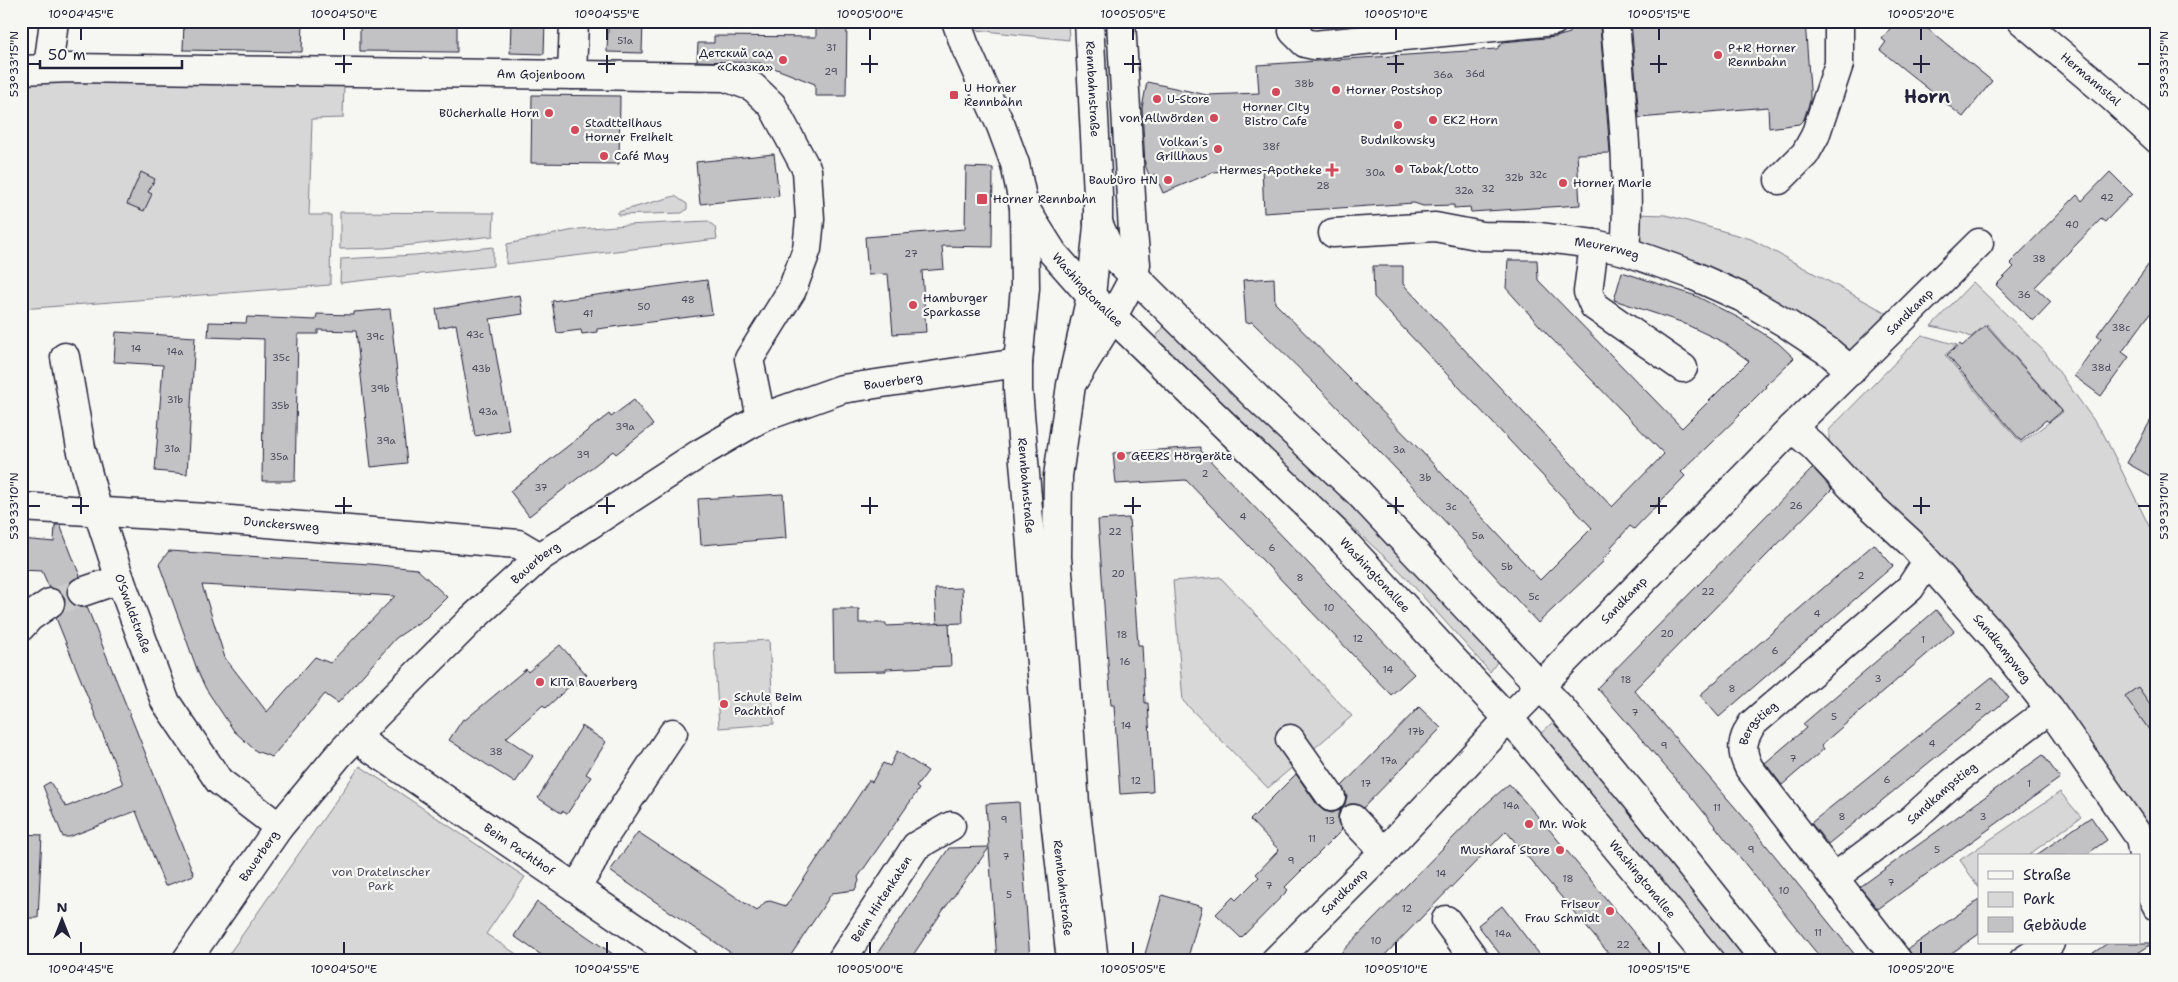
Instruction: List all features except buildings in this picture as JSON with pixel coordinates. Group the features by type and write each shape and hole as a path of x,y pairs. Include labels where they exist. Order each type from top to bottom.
{"street":[{"path":"48,68 54,21"},
{"path":"572,75 574,21"},
{"name":"Rennbahnstraße","path":"956,21 965,46 1001,126 1015,164 1024,207 1025,288 1018,363 1018,390 1050,773 1071,961"},
{"name":"Rennbahnstraße","path":"1089,21 1098,175 1098,225 1091,296 1071,384 1058,476 1057,558 1075,804 1094,961"},
{"path":"1071,384 1112,318 1134,277 1136,264 1121,21"},
{"path":"1296,26 1305,43 1314,45 1554,21"},
{"path":"1615,21 1627,110 1627,226 1625,251"},
{"path":"1779,180 1805,154 1815,136 1839,64 1839,21"},
{"name":"Hermannstal","path":"2022,21 2112,97 2157,139"},
{"name":"Am Gojenboom","path":"21,70 48,68 725,77 753,87 772,105 807,170 810,220 807,249 792,290 749,359 761,418"},
{"name":"Washingtonallee","path":"1024,207 1053,252 1091,296 1335,532 1508,719 1577,798 1710,961"},
{"path":"1098,225 1109,248 1134,277 1258,399 1358,492 1560,707 1766,961"},
{"name":"Meurerweg","path":"1333,233 1435,227 1482,236 1539,237 1594,244 1625,251 1690,274 1741,297 1787,324 1829,352 1851,370"},
{"name":"Sandkamp","path":"1275,961 1384,852 1508,719 1792,428 1979,243"},
{"path":"1594,244 1588,292 1594,306 1683,368"},
{"path":"1135,248 1161,302"},
{"name":"O'Swaldstraße","path":"65,358 81,448 98,512 120,579 165,700 219,781 279,827"},
{"name":"Bauerberg","path":"186,961 279,827 357,736 472,619 540,556 699,454 761,418 842,389 1018,363"},
{"name":"Sandkampweg","path":"1792,428 1813,446 1859,495 1910,542 1994,637 2050,709 2140,838 2145,868 2142,882 2157,906"},
{"name":"Dunckersweg","path":"21,507 206,518 518,544 540,556"},
{"name":"Bergstieg","path":"1898,961 1749,768 1743,757 1742,746 1752,724 1910,588 1927,562"},
{"path":"82,592 120,579"},
{"path":"21,627 30,617 50,603"},
{"name":"Sandkampstieg","path":"1835,877 1910,820 1953,782 2050,709"},
{"path":"576,888 591,864 602,840 673,733"},
{"name":"Beim Pachthof","path":"357,736 370,748 683,961"},
{"path":"1290,739 1331,797"},
{"path":"1353,818 1384,852"},
{"name":"Beim Hirtenkaten","path":"841,961 916,846 950,826"},
{"path":"1446,920 1476,961"},
{"path":"2023,961 2048,944"}],"green space":[{"path":"973,21 1068,21 1069,40 976,30"},
{"path":"21,81 344,85 343,118 312,119 309,215 331,215 330,285 21,309"},
{"path":"675,196 687,204 687,209 682,213 618,215 618,212"},
{"path":"340,212 494,213 493,236 385,248 340,249"},
{"path":"1635,214 1666,215 1751,239 1894,317 1851,359 1807,321 1754,289 1715,270 1635,240"},
{"path":"708,221 715,227 717,239 506,264 507,244 579,229"},
{"path":"493,247 493,266 340,283 341,259 415,255"},
{"path":"1973,282 2044,351 2103,433 2157,542 2157,846 2104,767 1829,448 1829,430 1922,335 1957,345 1945,355 2021,443 2063,412 1987,324 1971,337 1931,326"},
{"path":"1167,323 1328,479 1502,655 1490,672 1401,572 1350,525 1314,499 1154,339"},
{"path":"1220,577 1352,716 1268,788 1183,701 1173,581"},
{"path":"769,640 774,724 719,728 714,643"},
{"path":"1556,719 1754,961 1718,961 1534,740"},
{"name":"von Dratelnscher Park","path":"360,766 525,877 486,934 527,961 224,961"},
{"path":"2060,792 2081,817 2030,854 1978,854 1978,887 1960,860"}],"tunnel":[{"path":"50,603 82,592"}],"place":[{"name":"P+R Horner Rennbahn","path":"1718,55"},
{"name":"Детский сад «Сказка»","path":"783,60"},
{"name":"Horner Postshop","path":"1336,90"},
{"name":"Horner City Bistro Cafe","path":"1276,92"},
{"name":"U Horner Rennbahn","path":"954,95"},
{"name":"U-Store","path":"1157,99"},
{"name":"Bücherhalle Horn","path":"549,113"},
{"name":"von Allwörden","path":"1214,118"},
{"name":"EKZ Horn","path":"1433,120"},
{"name":"Budnikowsky","path":"1398,125"},
{"name":"Stadtteilhaus Horner Freiheit","path":"575,130"},
{"name":"Volkan´s Grillhaus","path":"1218,149"},
{"name":"Café May","path":"604,156"},
{"name":"Tabak/Lotto","path":"1399,169"},
{"name":"Hermes-Apotheke","path":"1332,170"},
{"name":"Baubüro HN","path":"1168,180"},
{"name":"Horner Marie","path":"1563,183"},
{"name":"Horner Rennbahn","path":"982,199"},
{"name":"Hamburger Sparkasse","path":"913,305"},
{"name":"GEERS Hörgeräte","path":"1121,456"},
{"name":"KiTa Bauerberg","path":"540,682"},
{"name":"Schule Beim Pachthof","path":"724,704"},
{"name":"Mr. Wok","path":"1529,824"},
{"name":"Musharaf Store","path":"1560,850"},
{"name":"Friseur Frau Schmidt","path":"1610,911"}],"district":[{"name":"Horn","path":"1927,97"}]}
